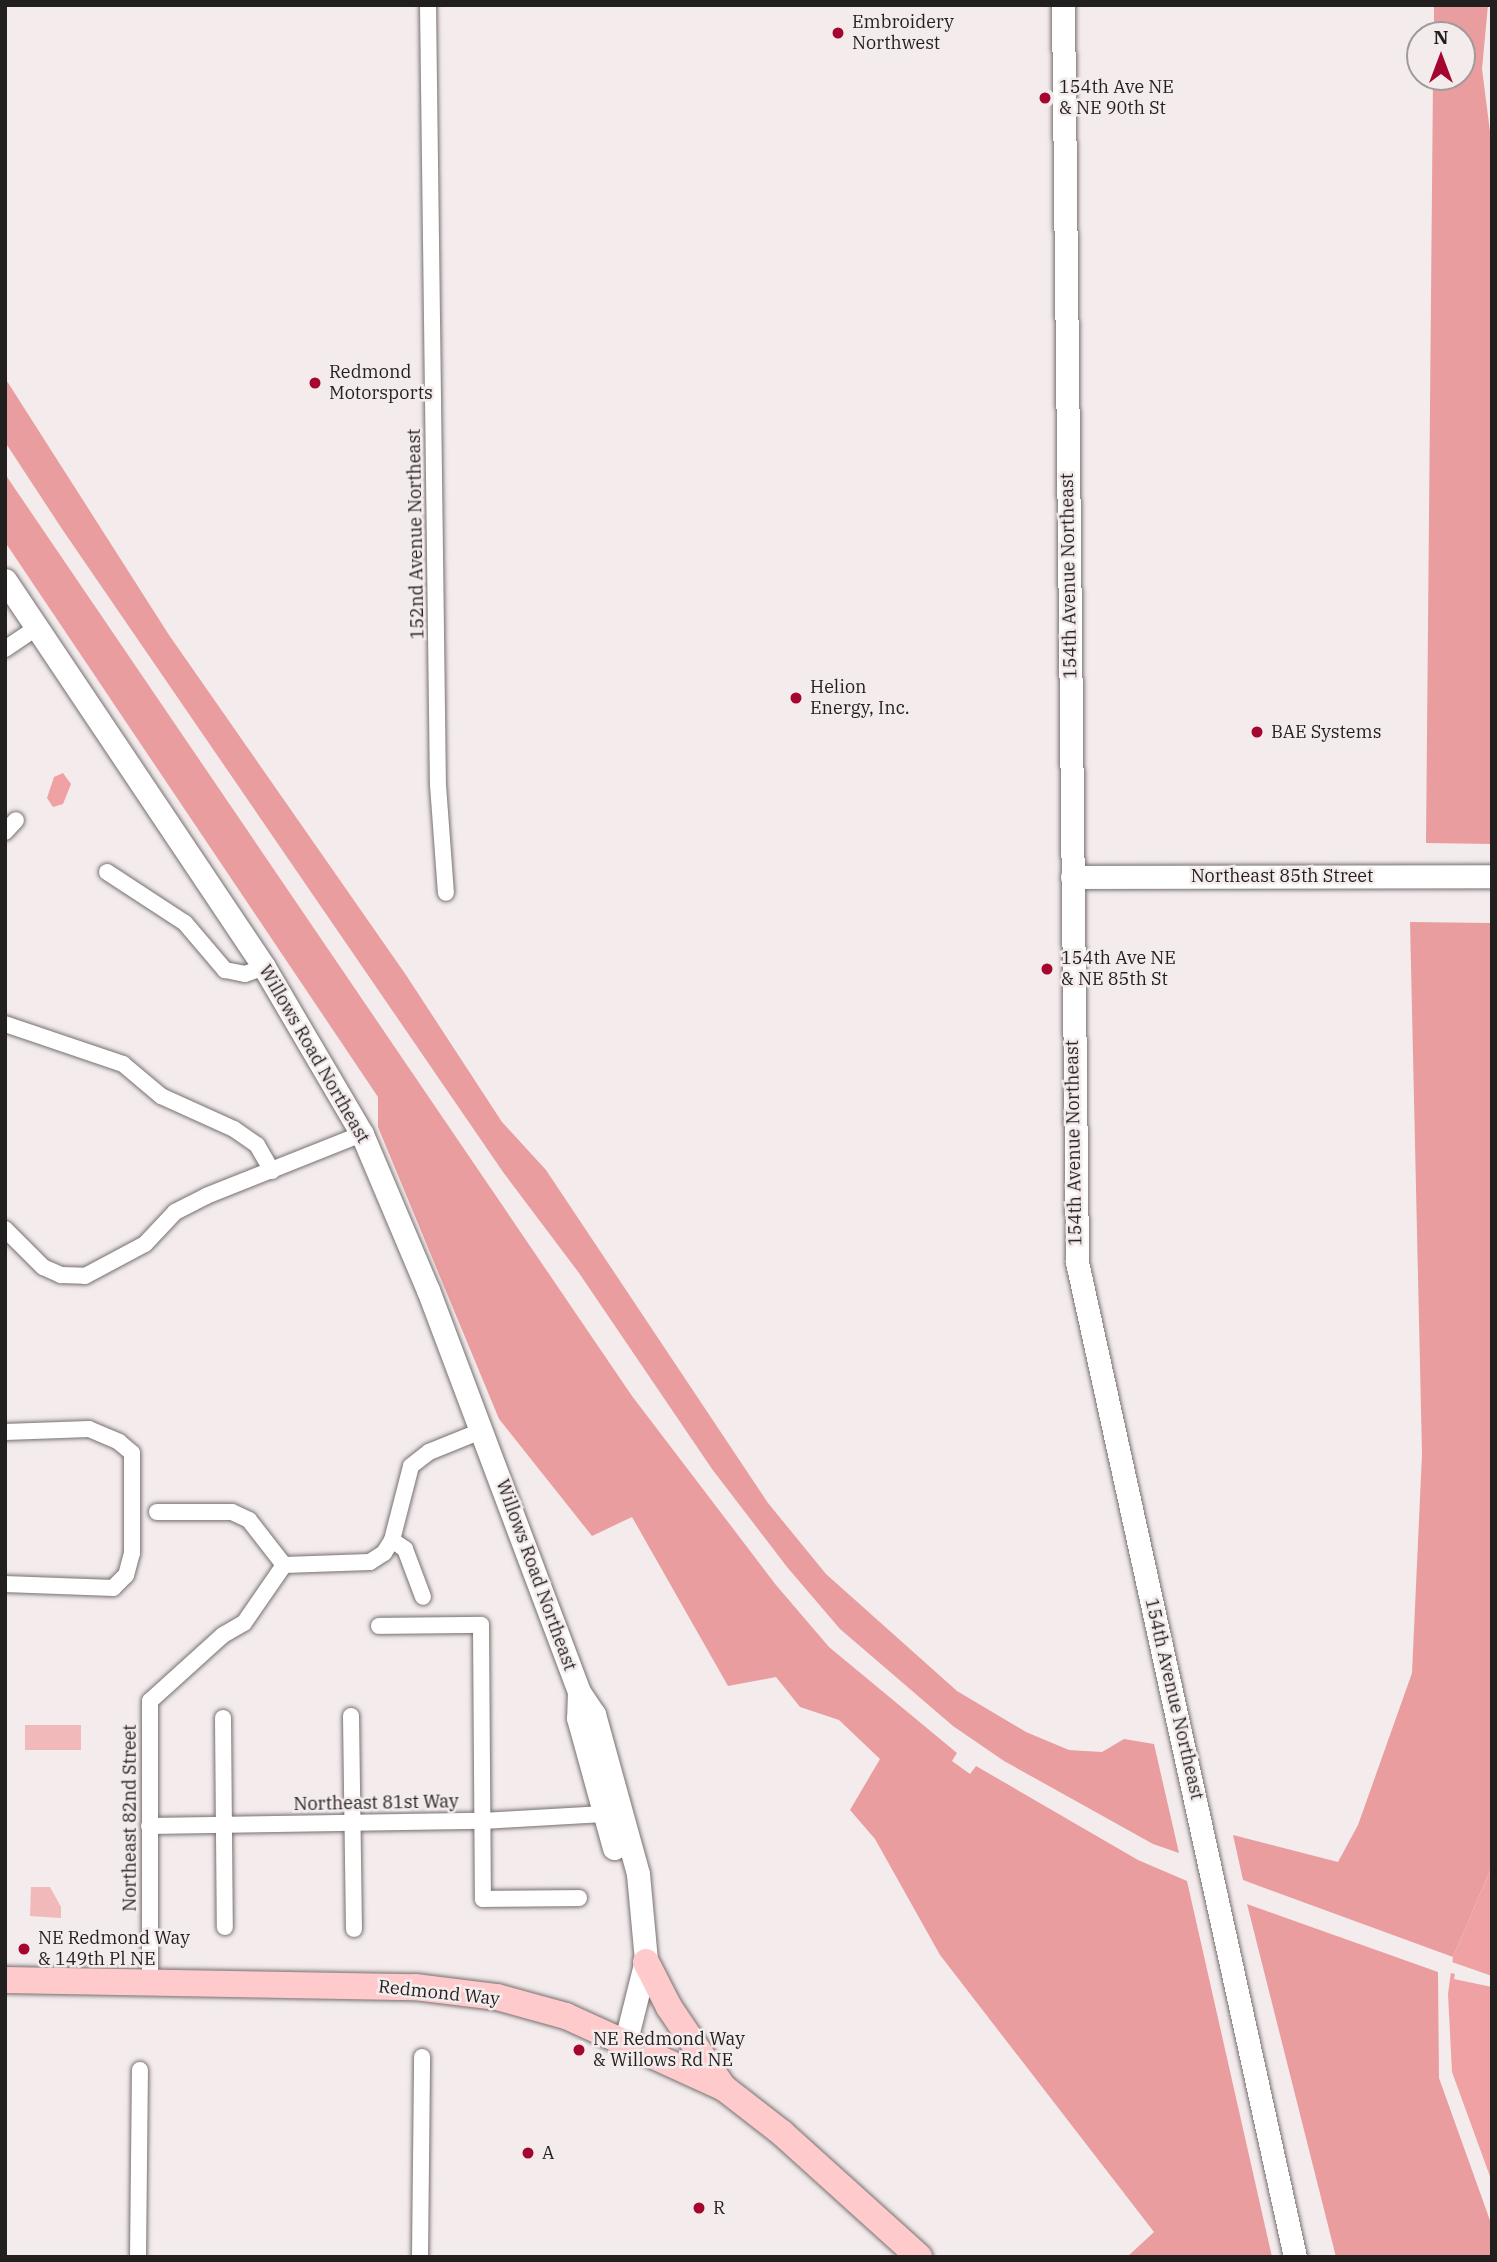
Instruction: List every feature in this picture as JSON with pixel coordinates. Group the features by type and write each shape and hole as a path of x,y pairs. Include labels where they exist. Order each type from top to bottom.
{"main road":[{"path":"646,1962 669,2007 724,2088"},
{"name":"Redmond Way","path":"5,1980 415,1987 497,1997 566,2016 626,2040 724,2088 792,2141 919,2257"}],"street":[{"name":"152nd Avenue Northeast","path":"428,5 438,785 446,893"},
{"name":"154th Avenue Northeast","path":"1063,5 1073,1219 1083,1307 1216,1883 1295,2257"},
{"name":"Willows Road Northeast","path":"5,580 264,967 362,1134 481,1431 579,1692 594,1714 638,1874 646,1962 626,2040"},
{"path":"5,649 38,627"},
{"path":"107,872 185,923 225,970 246,974 264,967"},
{"name":"Northeast 85th Street","path":"1072,877 1486,876"},
{"path":"5,1024 123,1064 161,1096 234,1129 257,1145 272,1171"},
{"path":"5,1229 43,1267 61,1275 85,1276 145,1244 175,1212 362,1134"},
{"path":"5,1432 89,1429 132,1453 132,1553 126,1574 113,1588 5,1584"},
{"path":"157,1512 232,1512 249,1520 284,1565 370,1562 384,1553 392,1540 411,1466 429,1452 481,1431"},
{"path":"392,1540 405,1549 423,1597"},
{"name":"Northeast 82nd Street","path":"150,1983 150,1700 223,1635 244,1623 284,1565"},
{"path":"379,1626 481,1625 483,1899 579,1898"},
{"name":"Willows Road Northeast","path":"579,1692 578,1718 604,1814 620,1866 640,1911"},
{"path":"351,1716 354,1929"},
{"path":"223,1718 225,1927"},
{"name":"Northeast 81st Way","path":"149,1826 482,1821 604,1814"},
{"path":"419,2257 422,2057"},
{"path":"138,2257 140,2070"}],"shaded area":[{"path":"1434,5 1488,5 1482,69 1492,147 1492,844 1426,843 1433,91 1476,91 1476,21 1434,21"},
{"path":"5,378 169,635 406,975 502,1122 546,1170 768,1503 826,1574 957,1691 1026,1732 1069,1750 1102,1752 1124,1739 1154,1744 1179,1853 1153,1844 1004,1761 953,1726 840,1629 787,1567 712,1469 579,1273 503,1172 62,529 5,442"},
{"path":"5,474 632,1396 776,1585 829,1647 957,1753 952,1761 970,1774 976,1766 1138,1860 1187,1881 1272,2257 1127,2257 1154,2232 940,1955 875,1839 850,1810 880,1759 839,1720 800,1707 776,1677 728,1686 632,1517 592,1536 499,1419 378,1127 378,1097 5,542"},
{"path":"63,773 71,784 63,804 53,807 47,798 54,777"},
{"path":"1410,922 1492,923 1492,1866 1453,1957 1243,1880 1233,1835 1338,1862 1358,1825 1412,1673 1422,1454"},
{"path":"25,1725 81,1725 81,1750 25,1750"},
{"path":"1492,1866 1492,2182 1452,2072 1448,1994 1453,1957"},
{"path":"31,1887 50,1887 61,1907 61,1918 30,1916"},
{"path":"1247,1904 1438,1972 1439,2078 1492,2226 1492,2257 1336,2257"}],"pier":[{"path":"1449,1961 1492,1976 1492,1987 1454,1979 1455,1974 1447,1972"}],"place":[{"name":"Embroidery Northwest","path":"838,33"},
{"name":"154th Ave NE & NE 90th St","path":"1045,98"},
{"name":"Redmond Motorsports","path":"315,383"},
{"name":"Helion Energy, Inc.","path":"796,698"},
{"name":"BAE Systems","path":"1257,732"},
{"name":"154th Ave NE & NE 85th St","path":"1047,969"},
{"name":"NE Redmond Way & 149th Pl NE","path":"24,1949"},
{"name":"NE Redmond Way & Willows Rd NE","path":"579,2050"},
{"name":"A","path":"528,2153"},
{"name":"R","path":"699,2208"}]}
